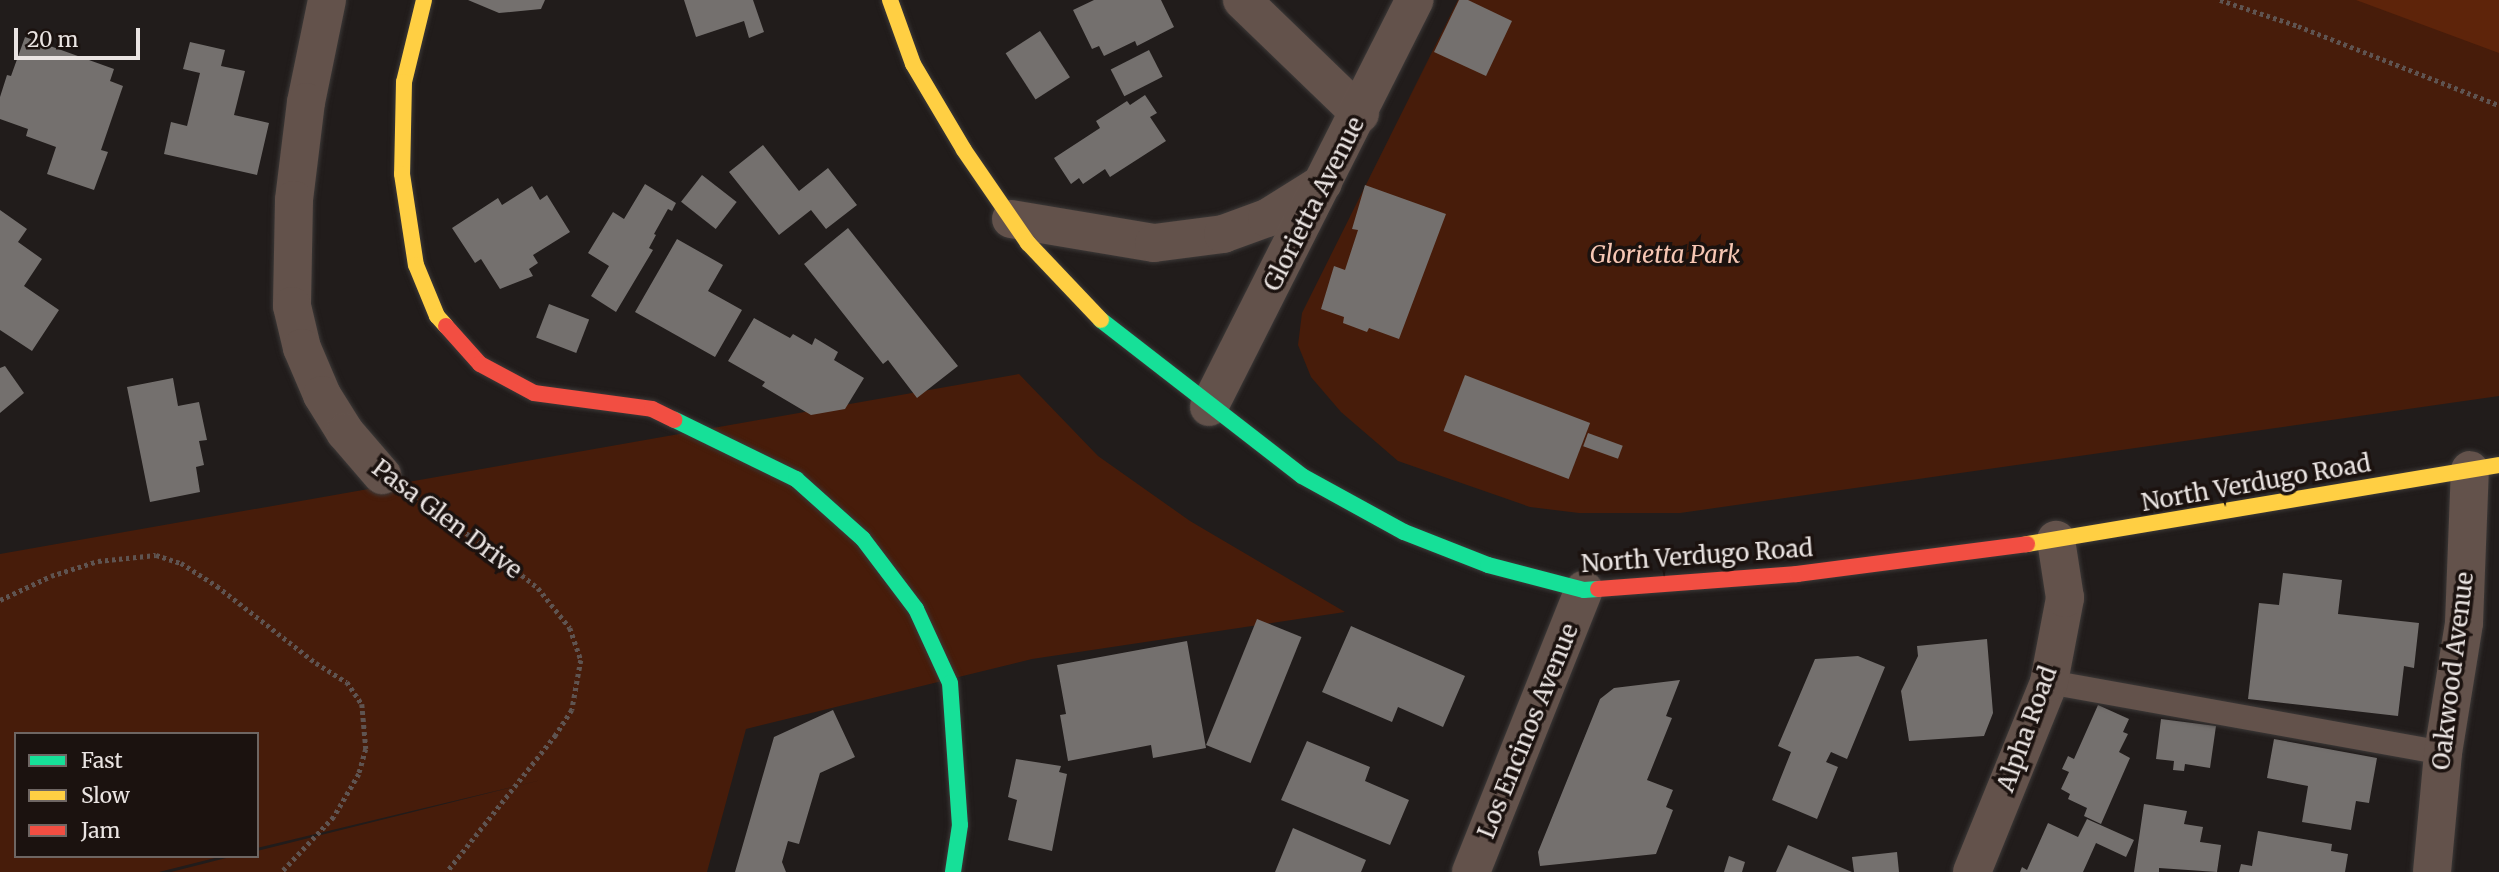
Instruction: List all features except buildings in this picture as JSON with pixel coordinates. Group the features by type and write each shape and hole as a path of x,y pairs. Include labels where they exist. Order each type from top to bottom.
{"main road":[{"path":"424,0 404,82 402,174 416,265 437,316 480,364 534,393 652,409 796,479 863,539 916,609 950,683 960,825 953,872"},
{"name":"North Verdugo Road","path":"890,0 913,64 964,150 1028,243 1112,331 1302,476 1405,533 1488,565 1584,590 1797,574 2056,540 2484,468"}],"street":[{"name":"Pasa Glen Drive","path":"327,0 306,102 293,200 292,306 302,348 322,395 345,432 382,475"},
{"path":"1242,0 1360,114"},
{"name":"Glorietta Avenue","path":"1209,407 1360,114 1415,0"},
{"path":"1012,219 1154,243 1223,234 1267,218 1323,183"},
{"name":"Oakwood Avenue","path":"2432,872 2443,753 2464,623 2484,468"},
{"name":"Alpha Road","path":"1972,872 2049,682 2065,598 2056,540"},
{"name":"Los Encinos Avenue","path":"1471,872 1584,590"}],"lane":[{"path":"2049,682 2443,753"}],"path":[{"path":"2220,0 2298,26 2499,105"},
{"name":"Pasa Glen Drive","path":"382,475 489,549 538,588 570,628 581,660 572,710 556,735 447,872"},
{"path":"0,600 51,576 98,561 156,555 181,563 217,586 316,663 347,682 362,704 364,717 366,749 359,774 334,817 282,872"}],"green space":[{"name":"Glorietta Park","path":"1458,0 2499,0 2499,396 1680,513 1579,513 1530,507 1398,461 1341,412 1311,377 1298,345 1302,313"},
{"path":"1019,374 1098,456 1190,521 1345,612 1032,659 746,729 707,872 171,872 226,858 259,858 259,850 541,780 259,848 259,732 14,732 14,858 215,858 159,872 0,872 0,554"}],"shaded area":[{"path":"2356,0 2499,0 2499,53"}],"traffic: fast":[{"path":"1101,320 1302,476 1404,532 1488,565 1584,590 1598,589"},
{"path":"675,420 796,479 863,539 916,609 950,683 960,825 953,872"}],"traffic: slow":[{"path":"424,0 404,82 402,174 416,265 437,316 446,326"},
{"path":"890,0 913,64 964,150 1028,243 1101,320"},
{"path":"2027,544 2499,465"}],"traffic: jam":[{"path":"446,326 480,364 534,393 652,409 675,420"},
{"path":"1598,589 1797,574 2027,544"}]}
